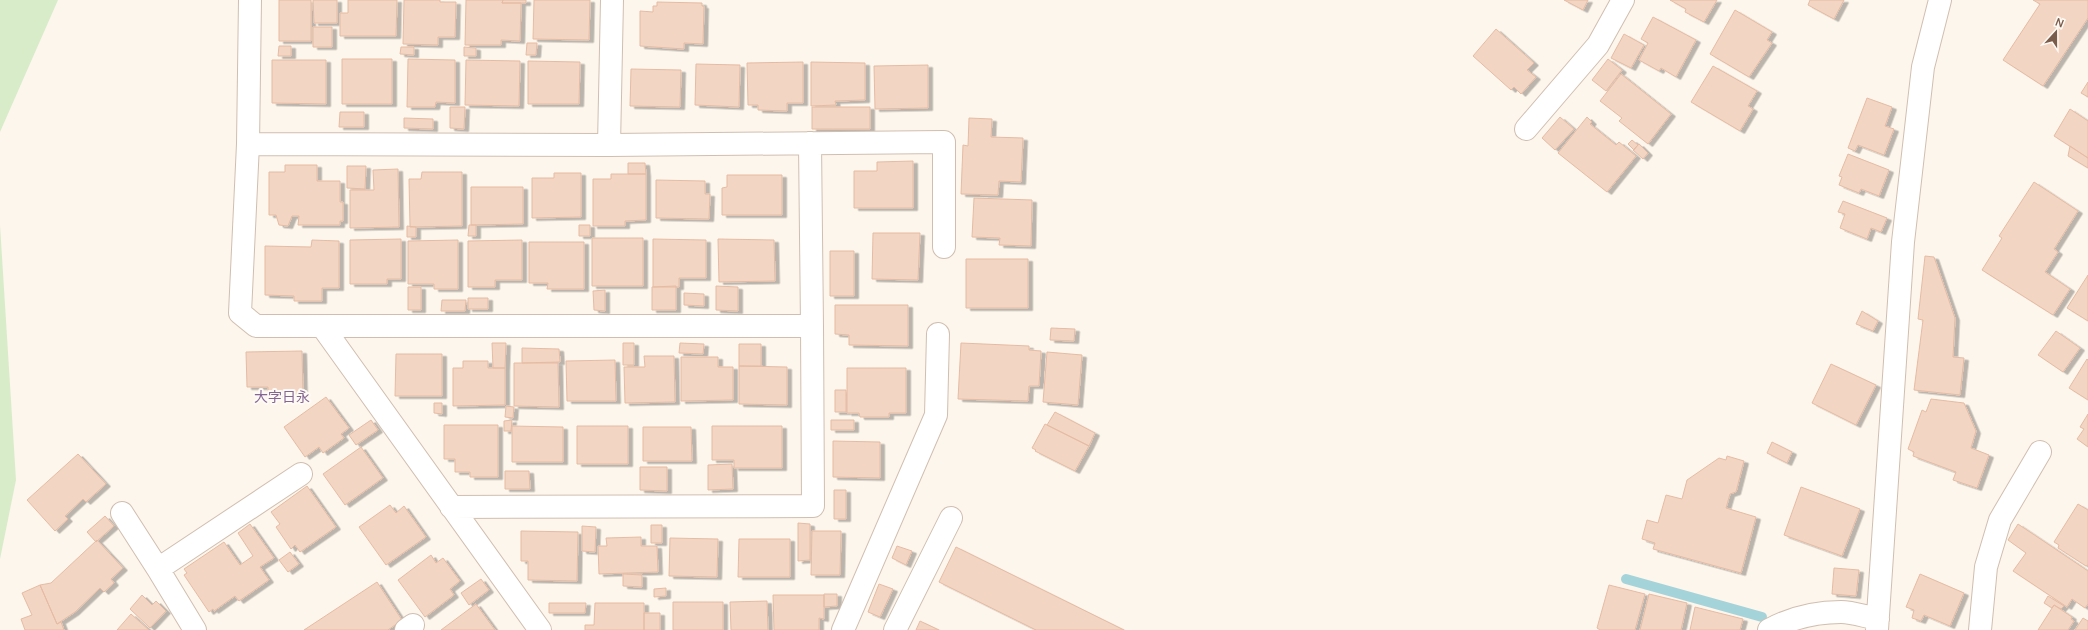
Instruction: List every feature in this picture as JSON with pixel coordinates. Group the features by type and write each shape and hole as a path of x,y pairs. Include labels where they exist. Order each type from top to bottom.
{"street":[{"path":"250,0 248,144 240,313 256,326 812,326"},
{"path":"609,145 612,0"},
{"path":"1526,129 1598,45 1623,0"},
{"path":"1769,630 1797,618 1842,612 1877,625 1903,242 1923,67 1940,0"},
{"path":"248,144 609,145 944,142 944,247"},
{"path":"451,507 813,506 810,143"},
{"path":"322,326 540,630"},
{"path":"843,630 936,415 938,334"},
{"path":"1980,630 1986,567 2000,520 2040,452"},
{"path":"158,569 301,474"},
{"path":"122,513 195,630"},
{"path":"895,630 951,518"}],"green space":[{"path":"0,0 58,0 0,132"},
{"path":"0,225 16,480 0,559"}],"building":[{"path":"279,0 311,0 311,41 279,41"},
{"path":"313,0 337,0 337,23 314,23"},
{"path":"348,0 397,0 396,36 340,36 340,13 348,13"},
{"path":"404,0 440,0 440,2 456,2 455,37 438,37 438,45 403,44"},
{"path":"466,0 503,0 502,3 521,3 520,41 501,40 501,45 465,45"},
{"path":"503,0 526,0 526,3 502,3"},
{"path":"534,0 590,0 589,40 533,39"},
{"path":"1564,0 1588,0 1583,10"},
{"path":"1670,0 1717,0 1704,22 1685,12 1686,9"},
{"path":"1810,0 1844,0 1834,19 1808,5"},
{"path":"2033,0 2088,0 2088,18 2043,86 2003,60 2040,4"},
{"path":"657,2 702,3 702,6 704,6 703,44 684,43 684,49 640,46 640,11 653,12 653,6 657,6"},
{"path":"1735,10 1772,32 1767,40 1772,43 1749,77 1710,54"},
{"path":"1653,17 1696,40 1676,77 1661,68 1659,71 1639,60 1648,43 1641,39"},
{"path":"313,27 332,27 332,47 313,47"},
{"path":"1496,29 1534,63 1527,70 1536,77 1521,94 1514,87 1511,90 1473,56"},
{"path":"1624,34 1644,45 1631,68 1611,58"},
{"path":"527,43 537,43 536,55 526,55"},
{"path":"279,46 291,46 291,56 278,56"},
{"path":"401,47 414,47 414,55 400,54"},
{"path":"464,47 476,48 476,56 464,56"},
{"path":"342,59 392,59 392,104 342,104"},
{"path":"408,59 455,60 455,103 436,102 435,107 407,107"},
{"path":"1608,59 1622,70 1606,91 1592,80"},
{"path":"272,60 326,60 326,104 272,103"},
{"path":"466,60 520,61 519,106 465,105"},
{"path":"528,61 580,62 579,104 528,104"},
{"path":"803,62 803,103 787,103 787,111 758,110 758,105 748,105 747,63"},
{"path":"811,62 865,63 865,100 835,101 836,105 811,106"},
{"path":"696,64 740,65 739,107 695,105"},
{"path":"928,65 928,108 875,109 874,66"},
{"path":"1713,66 1757,91 1748,106 1753,109 1740,131 1691,102"},
{"path":"631,69 681,70 680,107 630,106"},
{"path":"1621,74 1671,114 1648,144 1619,121 1622,118 1600,101"},
{"path":"2088,82 2088,97 2081,93"},
{"path":"1867,98 1892,107 1885,126 1894,129 1884,155 1858,145 1855,151 1848,148"},
{"path":"450,107 465,107 464,129 450,128"},
{"path":"812,107 870,107 870,129 812,129"},
{"path":"2070,109 2088,121 2088,158 2054,136"},
{"path":"340,112 364,112 364,127 339,127"},
{"path":"1560,117 1574,129 1555,150 1542,138"},
{"path":"1587,117 1592,122 1590,124 1616,145 1619,142 1636,156 1607,192 1558,153"},
{"path":"404,118 433,119 433,129 404,128"},
{"path":"969,118 992,119 991,137 1023,138 1021,182 999,181 998,195 961,194 963,145 968,146"},
{"path":"1632,140 1638,145 1634,150 1628,144"},
{"path":"1639,144 1648,153 1643,159 1633,150"},
{"path":"2070,146 2088,158 2088,168 2068,156"},
{"path":"1848,154 1889,170 1879,196 1861,189 1859,193 1839,185 1842,177 1839,176"},
{"path":"913,161 913,208 854,208 854,171 877,171 877,162"},
{"path":"628,163 645,163 646,174 628,174"},
{"path":"285,165 317,165 317,181 340,181 340,202 343,202 343,221 340,221 340,225 298,225 299,216 292,216 288,226 279,225 276,215 269,215 269,172 285,172"},
{"path":"347,166 366,166 365,189 347,188"},
{"path":"398,169 399,227 350,228 350,190 374,190 373,170"},
{"path":"422,172 462,172 462,226 410,227 409,179 421,179"},
{"path":"554,173 581,173 581,217 532,218 532,178 554,178"},
{"path":"611,174 646,174 646,220 625,221 625,226 593,226 593,179 611,179"},
{"path":"727,175 782,175 782,215 722,215 722,188 727,187"},
{"path":"656,180 705,181 705,194 710,194 709,219 656,218"},
{"path":"2034,182 2078,211 2054,249 2058,252 2045,272 2070,289 2053,315 1982,270 2002,238 1999,236"},
{"path":"471,187 523,187 523,224 471,225"},
{"path":"974,198 1032,200 1031,246 999,245 1000,238 972,237"},
{"path":"1843,201 1887,218 1881,232 1871,228 1867,239 1840,228 1845,214 1838,212"},
{"path":"469,225 476,225 476,236 468,236"},
{"path":"579,225 590,225 590,236 579,236"},
{"path":"407,226 416,227 416,237 407,237"},
{"path":"873,233 920,233 918,280 872,279"},
{"path":"592,238 643,238 643,286 592,286"},
{"path":"401,239 401,279 387,279 387,284 350,284 350,240"},
{"path":"653,239 706,240 706,278 679,278 679,287 653,287"},
{"path":"718,239 774,240 775,281 719,282"},
{"path":"312,240 339,241 339,288 322,288 322,301 294,301 294,296 265,295 265,246 311,247"},
{"path":"458,240 458,289 434,289 434,284 408,284 408,241"},
{"path":"522,240 522,280 495,280 495,287 468,287 468,241"},
{"path":"529,242 584,242 584,289 547,289 548,283 529,283"},
{"path":"830,251 854,251 854,296 830,296"},
{"path":"1925,256 1934,257 1955,318 1953,357 1964,358 1960,395 1914,390 1923,320 1918,319"},
{"path":"966,259 1028,259 1028,308 966,308"},
{"path":"2088,275 2088,321 2067,308"},
{"path":"676,286 676,310 652,310 652,287"},
{"path":"716,286 738,287 738,311 716,310"},
{"path":"408,287 421,287 421,310 408,310"},
{"path":"605,290 605,311 594,310 593,291"},
{"path":"684,293 704,294 704,306 684,305"},
{"path":"468,298 488,298 488,309 468,309"},
{"path":"442,300 466,300 465,311 441,311"},
{"path":"835,305 908,305 908,346 849,345 849,335 835,334"},
{"path":"1862,311 1878,321 1873,331 1856,324"},
{"path":"1051,328 1075,329 1074,341 1050,340"},
{"path":"2056,331 2080,348 2063,372 2038,355"},
{"path":"492,343 506,343 505,368 493,368"},
{"path":"623,343 634,343 634,365 623,365"},
{"path":"680,343 704,344 703,354 679,353"},
{"path":"961,343 1029,346 1029,350 1041,351 1039,386 1029,386 1028,401 958,399"},
{"path":"739,344 761,344 761,366 739,366"},
{"path":"522,348 559,349 560,362 522,363"},
{"path":"302,351 303,394 268,395 268,387 247,387 246,352"},
{"path":"1047,352 1082,355 1078,405 1043,402"},
{"path":"396,354 442,354 442,396 395,396"},
{"path":"644,356 674,356 675,402 625,403 624,367 645,367"},
{"path":"681,357 718,357 718,367 733,367 733,400 681,401"},
{"path":"2087,359 2088,360 2088,400 2069,388"},
{"path":"615,360 616,401 567,401 566,361"},
{"path":"463,361 488,361 488,368 505,368 505,405 453,406 453,368 463,368"},
{"path":"514,363 558,363 559,407 514,406"},
{"path":"1831,364 1876,385 1856,425 1812,403"},
{"path":"739,366 787,367 787,405 739,404"},
{"path":"847,368 906,368 906,413 889,413 889,417 860,417 859,413 847,413"},
{"path":"835,390 846,390 846,412 835,412"},
{"path":"326,397 349,428 341,434 344,438 323,453 319,447 305,457 284,427"},
{"path":"1931,399 1964,403 1976,431 1971,448 1989,455 1977,488 1953,480 1956,472 1913,456 1914,452 1908,449 1922,410 1926,412"},
{"path":"434,403 442,403 442,414 434,413"},
{"path":"506,406 514,407 513,418 505,417"},
{"path":"1055,412 1095,433 1089,446 1047,425"},
{"path":"2088,414 2088,447 2077,439 2084,429 2080,427"},
{"path":"371,420 378,430 356,445 349,435"},
{"path":"512,420 511,431 504,431 504,421"},
{"path":"831,420 854,420 854,430 831,430"},
{"path":"1045,424 1089,446 1075,471 1035,451 1036,450 1032,448"},
{"path":"444,425 498,425 498,477 470,477 470,472 455,472 455,459 444,459"},
{"path":"512,426 563,427 563,462 512,462"},
{"path":"577,426 628,426 628,464 577,464"},
{"path":"712,426 782,426 782,468 734,468 734,460 712,460"},
{"path":"643,427 691,427 692,461 643,461"},
{"path":"833,441 880,442 880,478 833,477"},
{"path":"1772,442 1792,452 1787,463 1767,453"},
{"path":"361,447 383,478 345,505 323,474"},
{"path":"78,454 106,484 86,502 83,499 65,516 68,519 55,531 27,500"},
{"path":"1727,456 1744,461 1736,492 1730,494 1726,508 1756,517 1741,573 1653,549 1655,543 1642,539 1647,520 1658,523 1666,495 1682,499 1687,480 1719,458 1726,460"},
{"path":"732,464 733,489 708,490 708,465"},
{"path":"640,467 667,467 667,491 640,490"},
{"path":"505,471 529,471 530,489 505,489"},
{"path":"307,486 336,527 300,552 295,545 291,549 276,527 280,524 271,512"},
{"path":"1801,487 1860,509 1842,556 1784,535"},
{"path":"834,490 846,490 846,519 834,519"},
{"path":"2078,504 2088,510 2088,565 2086,566 2058,548 2059,545 2054,542"},
{"path":"390,505 396,513 404,506 426,537 386,565 359,527"},
{"path":"105,516 114,526 96,542 87,532"},
{"path":"798,523 810,524 810,560 798,561"},
{"path":"250,524 274,558 260,567 269,580 239,601 235,596 214,611 213,609 209,612 184,575 187,573 184,569 224,542 240,565 253,556 238,533"},
{"path":"2018,524 2088,571 2088,604 2085,608 2072,599 2067,607 2013,571 2026,553 2008,540"},
{"path":"651,525 662,525 662,543 651,543"},
{"path":"582,526 596,527 595,552 582,551"},
{"path":"521,531 578,532 577,581 528,580 528,561 521,561"},
{"path":"812,531 841,531 840,575 811,575"},
{"path":"641,537 641,546 657,546 658,572 599,574 598,546 607,546 606,538"},
{"path":"670,538 718,539 717,577 669,576"},
{"path":"739,539 790,539 790,577 738,577"},
{"path":"97,540 123,568 111,579 114,583 104,592 100,588 75,612 57,624 40,585 51,583"},
{"path":"897,546 912,551 906,565 892,558"},
{"path":"956,547 1124,630 1036,630 939,582"},
{"path":"290,552 299,564 288,572 279,560"},
{"path":"431,555 436,563 443,558 460,581 450,589 454,595 425,617 398,580"},
{"path":"1834,568 1859,570 1856,596 1832,594"},
{"path":"623,574 642,575 642,587 623,586"},
{"path":"1920,574 1964,593 1950,626 1924,615 1921,621 1912,618 1914,610 1906,607"},
{"path":"481,579 489,590 469,605 461,593"},
{"path":"377,582 402,620 388,630 304,630"},
{"path":"879,584 893,589 880,617 868,612"},
{"path":"40,585 57,624 61,622 64,630 25,630 21,619 32,615 22,593"},
{"path":"1609,585 1645,594 1635,630 1600,630 1597,628"},
{"path":"666,588 666,596 654,597 654,589"},
{"path":"824,594 837,594 837,606 824,607"},
{"path":"1649,594 1687,603 1681,630 1640,630"},
{"path":"142,595 152,605 156,601 166,611 150,628 130,609"},
{"path":"773,595 824,595 824,619 819,618 819,630 774,630"},
{"path":"2048,596 2064,606 2061,609 2054,605 2052,608 2044,603"},
{"path":"767,601 768,630 731,630 730,602"},
{"path":"673,602 723,602 723,630 673,630"},
{"path":"549,603 586,603 585,613 549,613"},
{"path":"595,603 644,603 644,630 585,630 585,625 594,625"},
{"path":"476,604 495,630 441,630"},
{"path":"2054,605 2072,617 2071,619 2074,621 2068,630 2038,630"},
{"path":"1695,607 1743,619 1740,630 1690,630"},
{"path":"644,613 660,613 660,630 644,630"},
{"path":"131,614 149,630 117,630"},
{"path":"2083,618 2088,621 2088,630 2075,630"},
{"path":"920,621 939,630 916,630"}],"waterway":[{"path":"1626,579 1762,617"}],"district":[{"name":"大字日永","path":"282,397"}]}
